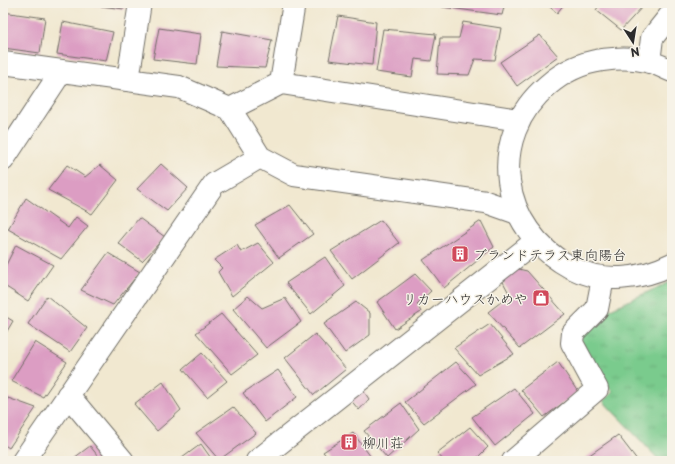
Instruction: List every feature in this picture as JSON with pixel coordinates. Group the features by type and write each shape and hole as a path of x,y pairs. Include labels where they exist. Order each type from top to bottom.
{"street":[{"path":"128,80 140,3"},
{"path":"281,83 294,3"},
{"path":"649,62 652,38 672,13"},
{"path":"672,71 649,62 618,58 588,62 560,75 536,94 519,120 511,142 508,166 510,190 518,213 536,241 560,262 578,271 603,278 630,278 656,272 672,264"},
{"path":"3,63 179,87 230,109 260,157 294,175 486,202 518,213"},
{"path":"3,160 61,72"},
{"path":"230,109 281,83 519,120"},
{"path":"23,461 214,184 260,157"},
{"path":"257,461 536,241"},
{"path":"513,461 597,389 572,343 573,334 596,309 603,278"},
{"path":"68,395 123,461"}],"green space":[{"path":"672,281 672,461 660,461 603,401 613,392 583,349 579,337 604,312"}],"building":[{"path":"77,3 125,3 124,9"},
{"path":"442,3 505,3 502,15 442,7"},
{"path":"545,3 565,3 557,13"},
{"path":"601,3 641,3 644,5 621,30 596,10"},
{"path":"3,12 45,18 40,53 3,48"},
{"path":"338,16 376,22 372,65 329,60"},
{"path":"63,22 113,32 106,61 57,54"},
{"path":"463,22 501,28 495,60 475,59 469,75 437,74 440,38 459,38"},
{"path":"159,28 201,34 197,64 153,59"},
{"path":"383,29 436,34 431,61 415,59 412,77 376,72"},
{"path":"222,31 272,40 265,68 216,66"},
{"path":"540,35 558,56 517,86 500,62"},
{"path":"161,164 188,188 167,211 137,189"},
{"path":"67,165 85,177 100,165 118,180 92,214 48,190"},
{"path":"26,198 68,228 76,217 88,226 61,259 8,229"},
{"path":"290,205 313,234 279,258 255,225"},
{"path":"139,218 165,237 142,261 118,243"},
{"path":"381,220 399,243 352,279 331,251"},
{"name":"ブランドテラス東向陽台","path":"481,221 494,247 444,288 423,260"},
{"path":"258,243 274,262 232,296 218,272 222,268 214,260 237,245 241,252"},
{"path":"16,245 53,265 28,301 3,285 3,271"},
{"path":"108,253 140,272 113,305 81,290"},
{"path":"325,257 345,286 311,314 286,283"},
{"path":"514,268 527,271 565,314 520,348 488,312 510,295 502,280"},
{"path":"415,274 431,291 417,304 421,312 395,329 377,302"},
{"path":"47,296 87,328 70,352 28,324"},
{"path":"248,296 262,308 285,298 301,322 266,348 233,309"},
{"path":"356,302 370,313 370,335 345,353 324,324"},
{"path":"221,314 257,355 232,374 196,333"},
{"path":"3,315 13,321 3,338"},
{"path":"490,324 514,354 478,375 454,348"},
{"path":"315,334 346,369 314,395 285,358"},
{"path":"35,342 67,362 43,397 11,381"},
{"path":"202,353 227,381 207,397 183,369"},
{"path":"456,362 476,384 424,423 405,402"},
{"path":"558,362 578,392 544,417 521,390"},
{"path":"278,370 297,397 265,422 243,393"},
{"path":"163,382 181,410 157,431 134,404"},
{"path":"361,387 369,399 359,410 349,398"},
{"path":"514,388 535,414 495,446 472,417"},
{"path":"8,398 36,408 9,448 3,444 3,406"},
{"path":"401,403 419,429 387,458 364,431"},
{"path":"233,407 256,433 219,460 196,433"},
{"path":"470,427 488,447 477,458 479,461 444,461 437,453"},
{"name":"柳川荘","path":"353,433 374,461 331,461 323,452"},
{"path":"618,435 638,461 581,461"},
{"path":"201,444 213,461 178,461"},
{"path":"90,446 102,461 70,461"}],"place":[{"name":"ブランドテラス東向陽台","path":"460,254"},
{"name":"リカーハウスかめや","path":"541,298"},
{"name":"柳川荘","path":"349,442"}]}
